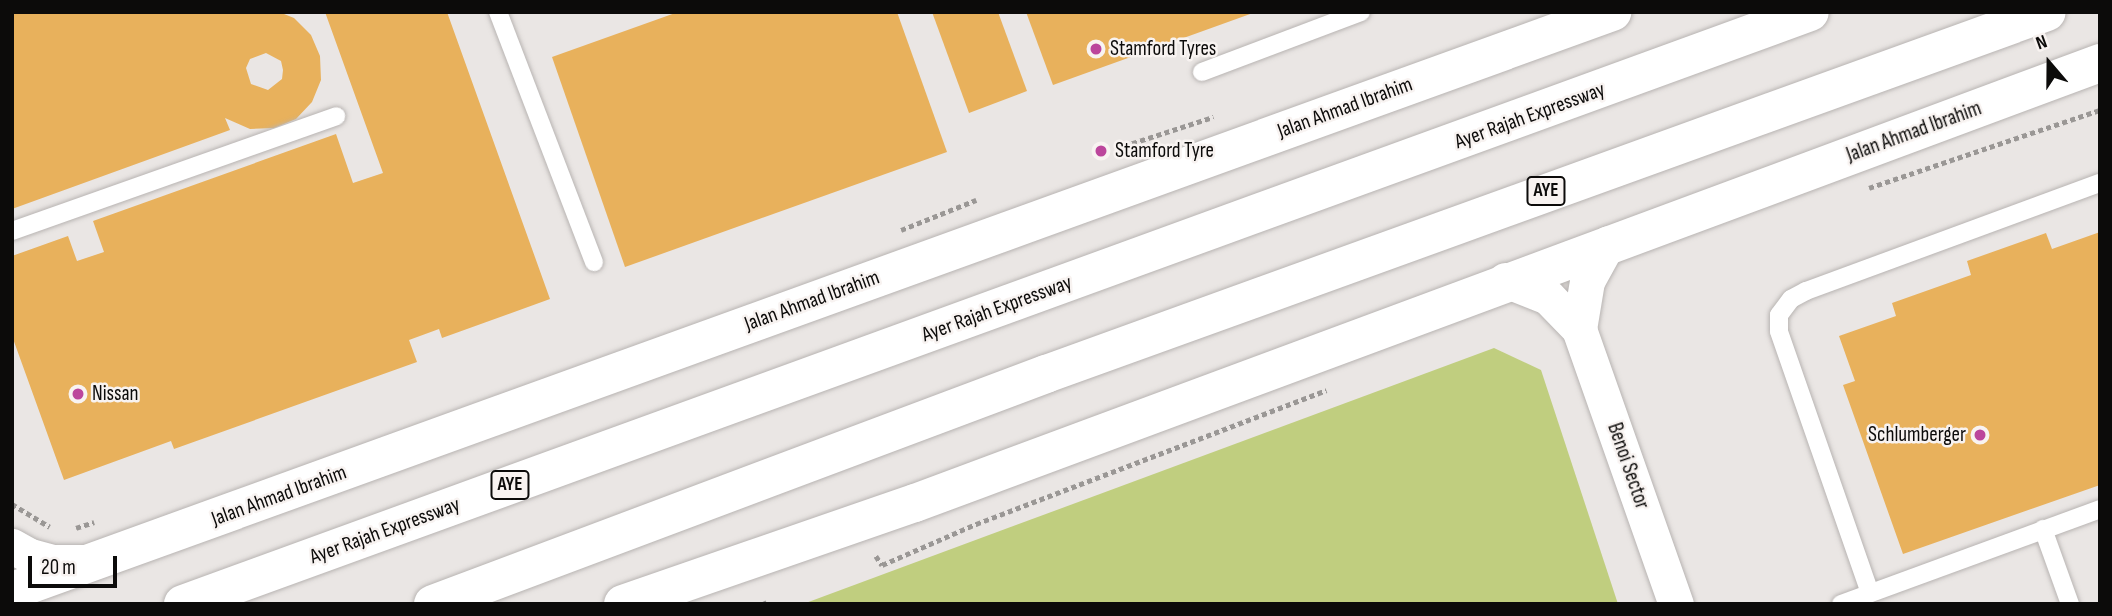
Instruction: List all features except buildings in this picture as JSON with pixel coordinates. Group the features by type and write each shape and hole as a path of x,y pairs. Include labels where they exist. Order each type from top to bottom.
{"main road":[{"name":"Jalan Ahmad Ibrahim","path":"12,591 99,562 1612,12"},
{"name":"Ayer Rajah Expressway","path":"183,604 1810,12"},
{"name":"AYE","path":"433,604 1382,251 2047,12"},
{"name":"Jalan Ahmad Ibrahim","path":"623,604 915,503 1505,280 2100,63"}],"street":[{"name":"Benoi Sector","path":"1579,329 1587,281 1608,243"},
{"name":"Benoi Sector","path":"1505,280 1548,298 1579,329 1676,604"},
{"path":"12,546 30,556 53,562 99,562"}],"lane":[{"path":"499,12 594,262"},
{"path":"1202,72 1361,12"},
{"path":"12,231 336,116"},
{"path":"1870,593 1779,331 1779,315 1791,299 1806,291 2100,183"},
{"path":"1841,604 2100,509"},
{"path":"2043,529 2070,604"}],"green space":[{"path":"1494,348 1541,370 1618,604 803,604"}],"place":[{"name":"Stamford Tyres","path":"1096,49"},
{"name":"Stamford Tyre","path":"1101,151"},
{"name":"Nissan","path":"78,394"},
{"name":"Schlumberger","path":"1980,435"}]}
